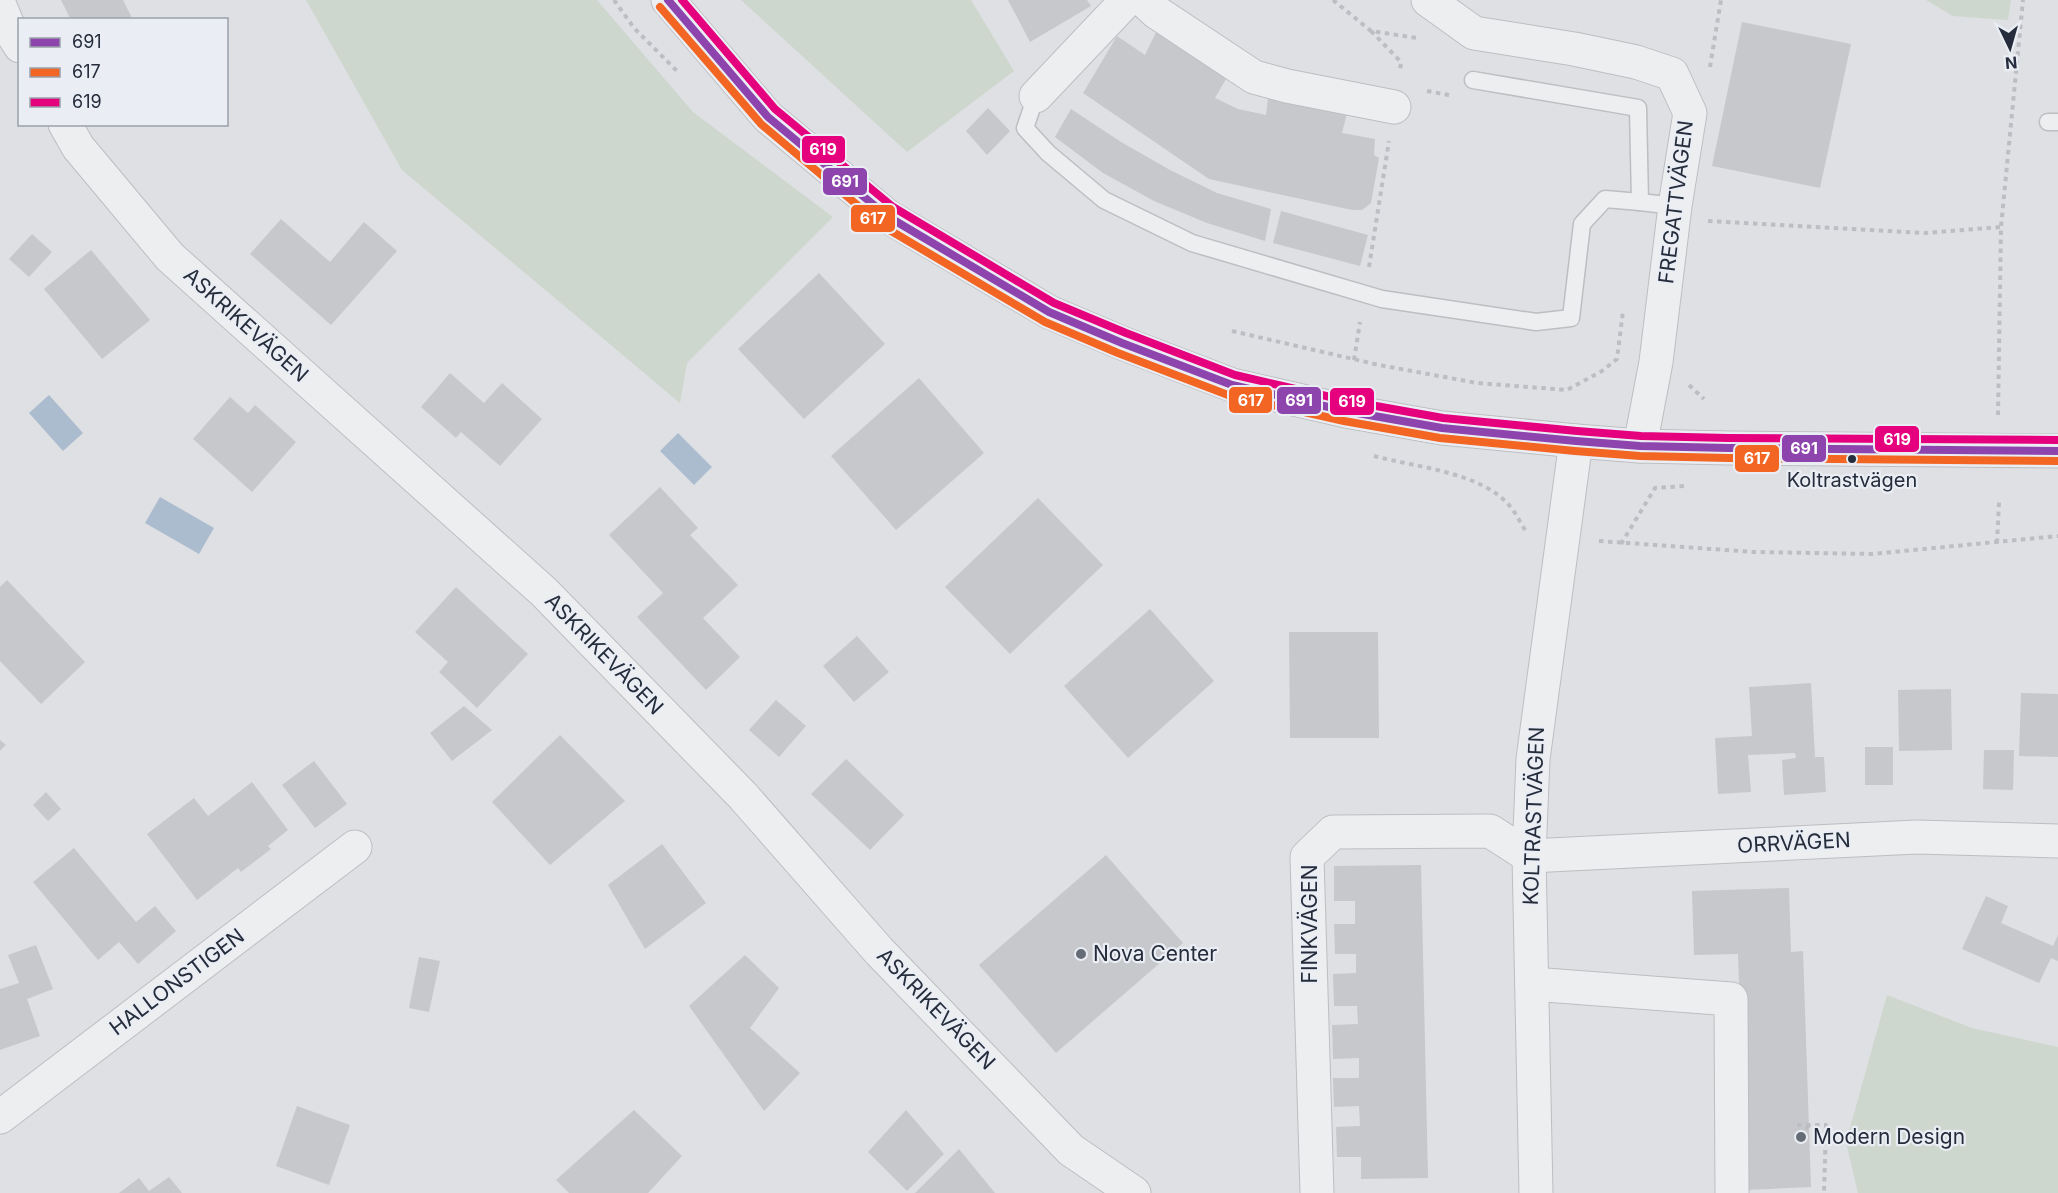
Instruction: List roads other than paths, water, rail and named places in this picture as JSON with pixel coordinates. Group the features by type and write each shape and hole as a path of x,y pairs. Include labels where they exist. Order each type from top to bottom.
{"street":[{"path":"668,0 768,117 887,216 1049,312 1232,385 1346,411 1442,428 1576,441 1640,446 2058,451"},
{"path":"1036,96 1127,0"},
{"path":"1143,0 1156,12 1254,77 1287,86 1396,97"},
{"name":"FREGATTVÄGEN","path":"1428,0 1474,33 1584,51 1636,62 1672,74 1690,113 1687,213 1640,446"},
{"path":"0,6 18,43"},
{"name":"ASKRIKEVÄGEN","path":"66,126 78,147 170,257 544,592 743,796 879,951 1071,1150 1134,1193"},
{"name":"KOLTRASTVÄGEN","path":"1536,1193 1529,856 1533,759 1576,441"},
{"name":"FINKVÄGEN","path":"1317,1193 1306,857 1332,832 1490,831 1529,856"},
{"name":"ORRVÄGEN","path":"1529,856 1917,837 2058,841"},
{"name":"HALLONSTIGEN","path":"0,1117 355,847"},
{"path":"1532,984 1731,999 1732,1193"}],"lane":[{"path":"1473,81 1638,108 1640,202"},
{"path":"1036,96 1024,128 1048,153 1104,200 1192,243 1382,299 1536,322 1571,318 1582,224 1605,199 1640,202 1687,213"}],"water":[{"path":"49,395 83,433 63,451 29,413"},
{"path":"678,433 712,467 694,485 660,451"},
{"path":"160,497 214,528 199,554 145,523"}],"place":[{"name":"Koltrastvägen","path":"1852,459"},
{"name":"Nova Center","path":"1081,954"},
{"name":"Modern Design","path":"1801,1137"}]}
